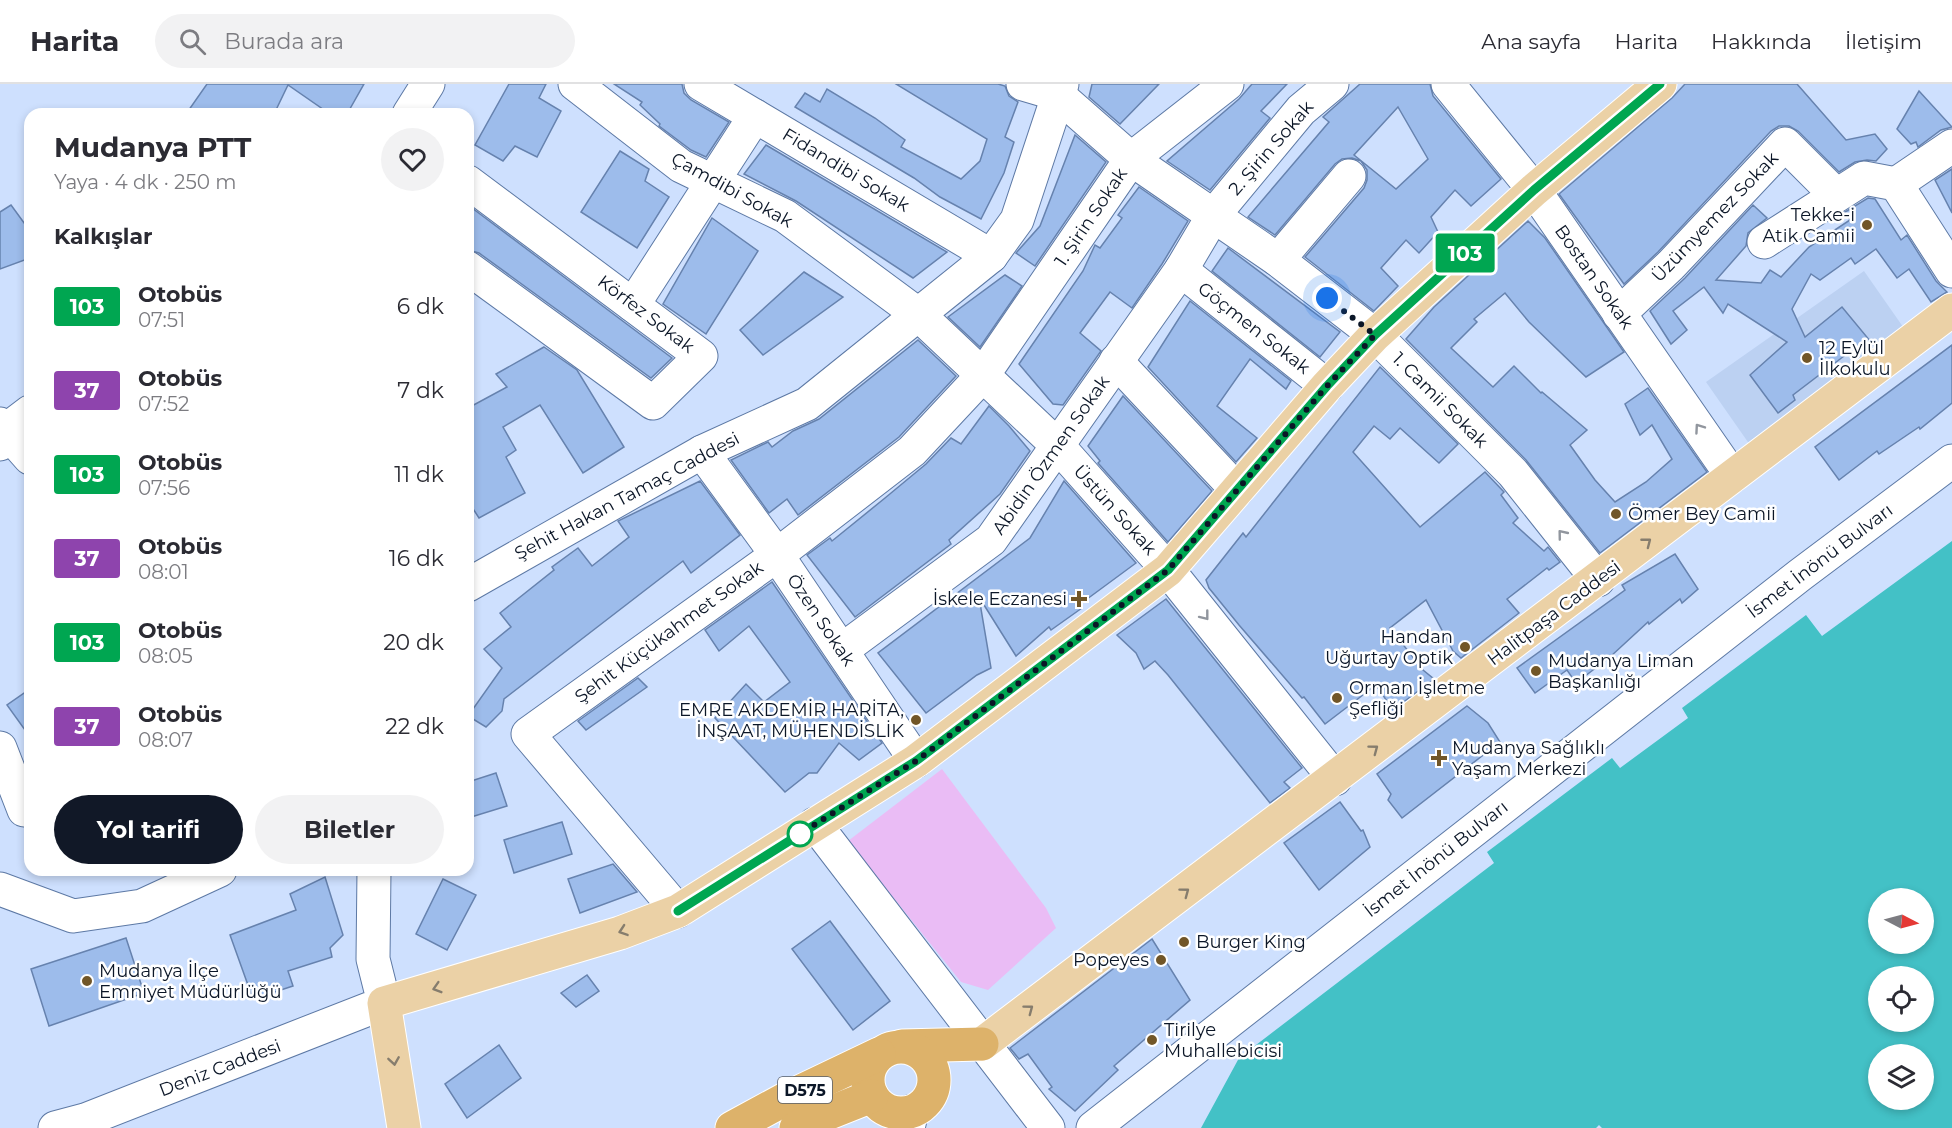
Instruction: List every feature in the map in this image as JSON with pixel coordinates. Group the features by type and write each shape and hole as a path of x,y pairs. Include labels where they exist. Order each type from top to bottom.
{"highway":[{"path":"891,1050 982,1044"},
{"path":"917,1111 934,1084 934,1073 930,1062 923,1054 914,1048 891,1050 872,1063 868,1074 868,1085 872,1096 880,1105 890,1111 901,1113 917,1111 982,1044"},
{"name":"D575","path":"732,1128 791,1096 891,1050"},
{"name":"D575","path":"796,1128 809,1120 872,1096"}],"main road":[{"name":"Deniz Caddesi","path":"384,1003 620,933 678,911 916,761 1168,570 1327,386 1375,335 1534,190 1660,84"},
{"name":"Halitpaşa Caddesi","path":"982,1044 1952,310"},
{"path":"384,1003 404,1128"}],"street":[{"path":"413,108 428,84"},
{"name":"Çamdibi Sokak","path":"575,84 681,166 785,216 919,315"},
{"name":"Fidandibi Sokak","path":"701,84 991,256"},
{"path":"1023,84 1060,89"},
{"name":"1. Şirin Sokak","path":"983,375 1131,159 1227,84"},
{"name":"2. Şirin Sokak","path":"1213,216 1301,110 1332,84"},
{"name":"Bostan Sokak","path":"1449,84 1534,190 1732,476"},
{"name":"1. Camii Sokak","path":"1060,89 1131,159 1278,260 1375,335 1513,473 1598,580"},
{"name":"Şehit Hakan Tamaç Caddesi","path":"474,582 702,452 807,404 991,256 1017,220 1060,89"},
{"path":"633,305 755,116"},
{"name":"Üzümyemez Sokak","path":"1619,314 1671,265 1785,144 1836,195"},
{"path":"1764,242 1864,178 1896,184 1952,146"},
{"path":"1278,260 1349,176"},
{"path":"1896,184 1952,271"},
{"name":"Körfez Sokak","path":"474,186 701,356 653,403 474,272"},
{"name":"Abidin Özmen Sokak","path":"842,650 991,540 1181,270 1213,216"},
{"name":"Göçmen Sokak","path":"1181,270 1327,386"},
{"name":"Üstün Sokak","path":"919,315 1058,446 1168,570 1335,779"},
{"path":"1116,362 1236,490"},
{"name":"Şehit Küçükahmet Sokak","path":"678,911 528,734 777,555 912,451 983,375"},
{"path":"9,428 24,449"},
{"name":"Özen Sokak","path":"702,452 777,555 916,761"},
{"name":"İsmet İnönü Bulvarı","path":"1093,1128 1800,574 1952,461"},
{"path":"0,748 18,813"},
{"path":"815,824 1048,1128"},
{"path":"0,889 73,916 142,906 207,876"},
{"path":"374,876 373,959 384,1003"},
{"name":"Deniz Caddesi","path":"77,1125 384,1003"}],"shaded area":[{"name":"12 Eylül İlkokulu","path":"1864,271 1908,334 1750,445 1706,382"},
{"path":"1952,541 1952,1128 1602,1128 1599,1125 1596,1128 1201,1128 1239,1058 1494,863 1487,852 1612,758 1620,768 1688,718 1682,708 1806,615 1822,636"},
{"path":"942,769 1046,908 1056,928 988,990 961,982 848,841"}],"building":[{"path":"207,84 364,84 350,108 321,108 288,85 277,108 190,108"},
{"path":"509,84 546,84 539,98 561,111 537,157 515,146 503,161 475,145"},
{"path":"614,84 682,84 684,93 691,100 729,122 706,157 691,150 659,126 660,124 640,105 642,102"},
{"path":"896,84 998,84 1005,86 1009,96 1018,102 1005,137 1014,142 1004,173 981,219 940,197 914,178 795,107 805,93 820,102 827,89 875,118 905,140 901,147 961,179 980,161 987,139"},
{"path":"1092,84 1159,84 1120,124 1089,97"},
{"path":"1252,84 1287,84 1261,111 1270,118 1210,190 1167,161 1239,99"},
{"path":"1360,84 1430,84 1433,96 1501,179 1471,206 1455,190 1431,217 1438,232 1419,253 1406,240 1381,268 1398,286 1374,311 1305,257 1364,188 1367,170 1361,161 1352,158 1342,159 1335,164 1275,235 1248,217 1329,122 1323,117","holes":["1398,107 1428,159 1396,189 1354,155"]},
{"path":"1685,84 1797,84 1846,140 1875,134 1887,149 1876,161 1855,162 1839,172 1798,131 1789,126 1779,126 1771,131 1658,252 1624,284 1559,194 1672,98"},
{"path":"1919,91 1952,127 1941,130 1918,147 1916,142 1911,144 1897,129"},
{"path":"1075,135 1106,162 1035,266 1016,253 1040,226"},
{"path":"766,145 947,252 913,278 796,201 744,174"},
{"path":"620,151 649,169 645,181 669,197 637,248 581,212"},
{"path":"1952,169 1952,213 1935,180"},
{"path":"1139,187 1188,221 1132,308 1110,292 1080,333 1101,351 1063,405 1053,404 1019,364 1083,271 1095,245 1100,248 1122,218 1118,215"},
{"path":"1868,198 1875,199 1901,240 1907,235 1936,281 1947,292 1931,302 1909,269 1897,278 1876,249 1855,264 1851,258 1820,280 1811,274 1792,309 1805,337 1842,307 1871,342 1853,355 1848,353 1793,395 1795,400 1778,413 1750,375 1787,342 1728,304 1723,313 1704,287 1673,311 1687,330 1671,344 1650,311 1685,278 1753,205 1767,218 1748,233 1746,246 1716,280 1761,283 1770,270 1781,277 1809,247 1850,220 1845,212"},
{"path":"11,205 24,223 24,260 0,269 0,212"},
{"path":"474,210 672,358 651,378 474,252"},
{"path":"712,218 758,251 706,334 663,304"},
{"path":"1528,221 1545,238 1624,352 1586,377 1529,322 1505,293 1474,319 1477,322 1451,348 1493,387 1514,366 1541,393 1587,430 1570,445 1595,480 1615,502 1646,482 1672,459 1652,425 1640,435 1625,404 1648,388 1707,472 1600,553 1526,460 1406,339 1434,307"},
{"path":"1228,248 1340,332 1320,357 1212,271"},
{"path":"804,272 843,297 763,355 740,330"},
{"path":"1005,275 1022,286 980,347 948,317"},
{"path":"1190,301 1291,381 1286,389 1250,359 1217,406 1257,438 1236,462 1148,367"},
{"path":"918,340 956,376 899,437 798,515 787,499 769,513 731,460 768,442 772,447 793,431 819,419"},
{"path":"1952,345 1952,403 1920,429 1919,427 1879,454 1877,451 1839,480 1815,447"},
{"path":"544,347 577,370 624,447 583,473 540,405 503,427 516,450 506,457 525,493 479,518 474,510 474,405 507,387 496,374"},
{"path":"1380,367 1458,444 1439,463 1400,428 1390,439 1374,426 1353,452 1420,527 1485,472 1504,492 1501,495 1518,518 1513,523 1544,551 1548,547 1560,562 1549,570 1547,568 1507,599 1519,613 1461,658 1453,651 1426,600 1390,628 1423,670 1434,679 1393,710 1376,685 1325,724 1304,697 1302,698 1239,625 1209,588 1206,580 1243,533 1246,537"},
{"path":"1123,396 1212,491 1168,542 1098,463 1100,461 1088,446"},
{"path":"989,406 1030,451 1000,494 949,540 951,544 855,617 807,555 830,538 832,541 885,498 926,464 951,438 961,444"},
{"path":"700,481 740,535 691,573 683,561 504,699 502,711 486,727 474,720 474,708 502,668 484,649 511,627 500,613 554,570 552,567 578,548 592,566 629,537 618,521"},
{"path":"1064,481 1136,563 1079,605 1082,608 1051,630 1049,627 1016,656 979,597 991,668 977,675 926,713 878,653 1030,538"},
{"path":"1675,554 1698,589 1682,603 1680,599 1649,624 1648,622 1610,657 1576,683 1567,670 1535,693 1517,668 1625,590 1622,585"},
{"path":"772,582 882,743 859,760 839,743 817,773 809,773 785,792 715,718 746,684 764,702 790,682 749,626 719,651 705,630"},
{"path":"1166,599 1302,768 1284,782 1290,788 1270,803 1168,675 1155,661 1144,669 1136,653 1117,635"},
{"path":"638,678 647,687 586,730 578,721"},
{"path":"24,693 24,729 7,705"},
{"name":"Mudanya Sağlıklı Yaşam Merkezi","path":"1467,706 1488,723 1500,742 1402,818 1388,800 1391,794 1377,774"},
{"path":"496,773 507,806 474,816 474,780"},
{"path":"1340,802 1361,831 1363,830 1370,847 1319,890 1284,843"},
{"path":"562,822 572,854 514,873 504,840"},
{"path":"613,864 637,892 580,913 568,879"},
{"path":"325,877 343,935 330,948 332,957 288,971 293,986 253,999 230,935 296,910 290,894"},
{"path":"443,879 476,895 447,950 416,934"},
{"path":"830,921 890,1001 853,1030 792,949"},
{"name":"Mudanya İlçe Emniyet Müdürlüğü","path":"126,938 144,993 49,1026 31,969"},
{"path":"1152,939 1190,1000 1114,1066 1118,1070 1075,1111 1049,1089 1052,1087 1028,1054 1019,1059 1010,1048"},
{"path":"587,975 599,991 576,1007 561,993"},
{"path":"499,1045 521,1078 467,1118 445,1084"}],"bus line":[{"name":"103","path":"678,911 916,761 1168,570 1327,386 1375,335 1534,190 1660,84"}],"place":[{"name":"Tekke-i Atik Camii","path":"1867,225"},
{"name":"12 Eylül İlkokulu","path":"1807,358"},
{"name":"Ömer Bey Camii","path":"1616,514"},
{"name":"İskele Eczanesi","path":"1079,599"},
{"name":"Handan Uğurtay Optik","path":"1465,647"},
{"name":"Mudanya Liman Başkanlığı","path":"1536,671"},
{"name":"Orman İşletme Şefliği","path":"1337,698"},
{"name":"EMRE AKDEMİR HARİTA, İNŞAAT, MÜHENDİSLİK","path":"916,720"},
{"name":"Mudanya Sağlıklı Yaşam Merkezi","path":"1439,758"},
{"name":"Burger King","path":"1184,942"},
{"name":"Popeyes","path":"1161,960"},
{"name":"Mudanya İlçe Emniyet Müdürlüğü","path":"87,981"},
{"name":"Tirilye Muhallebicisi","path":"1152,1040"}],"route":[{"path":"800,834 798,835 916,761 1168,570 1327,386 1375,335 1327,298"}]}
